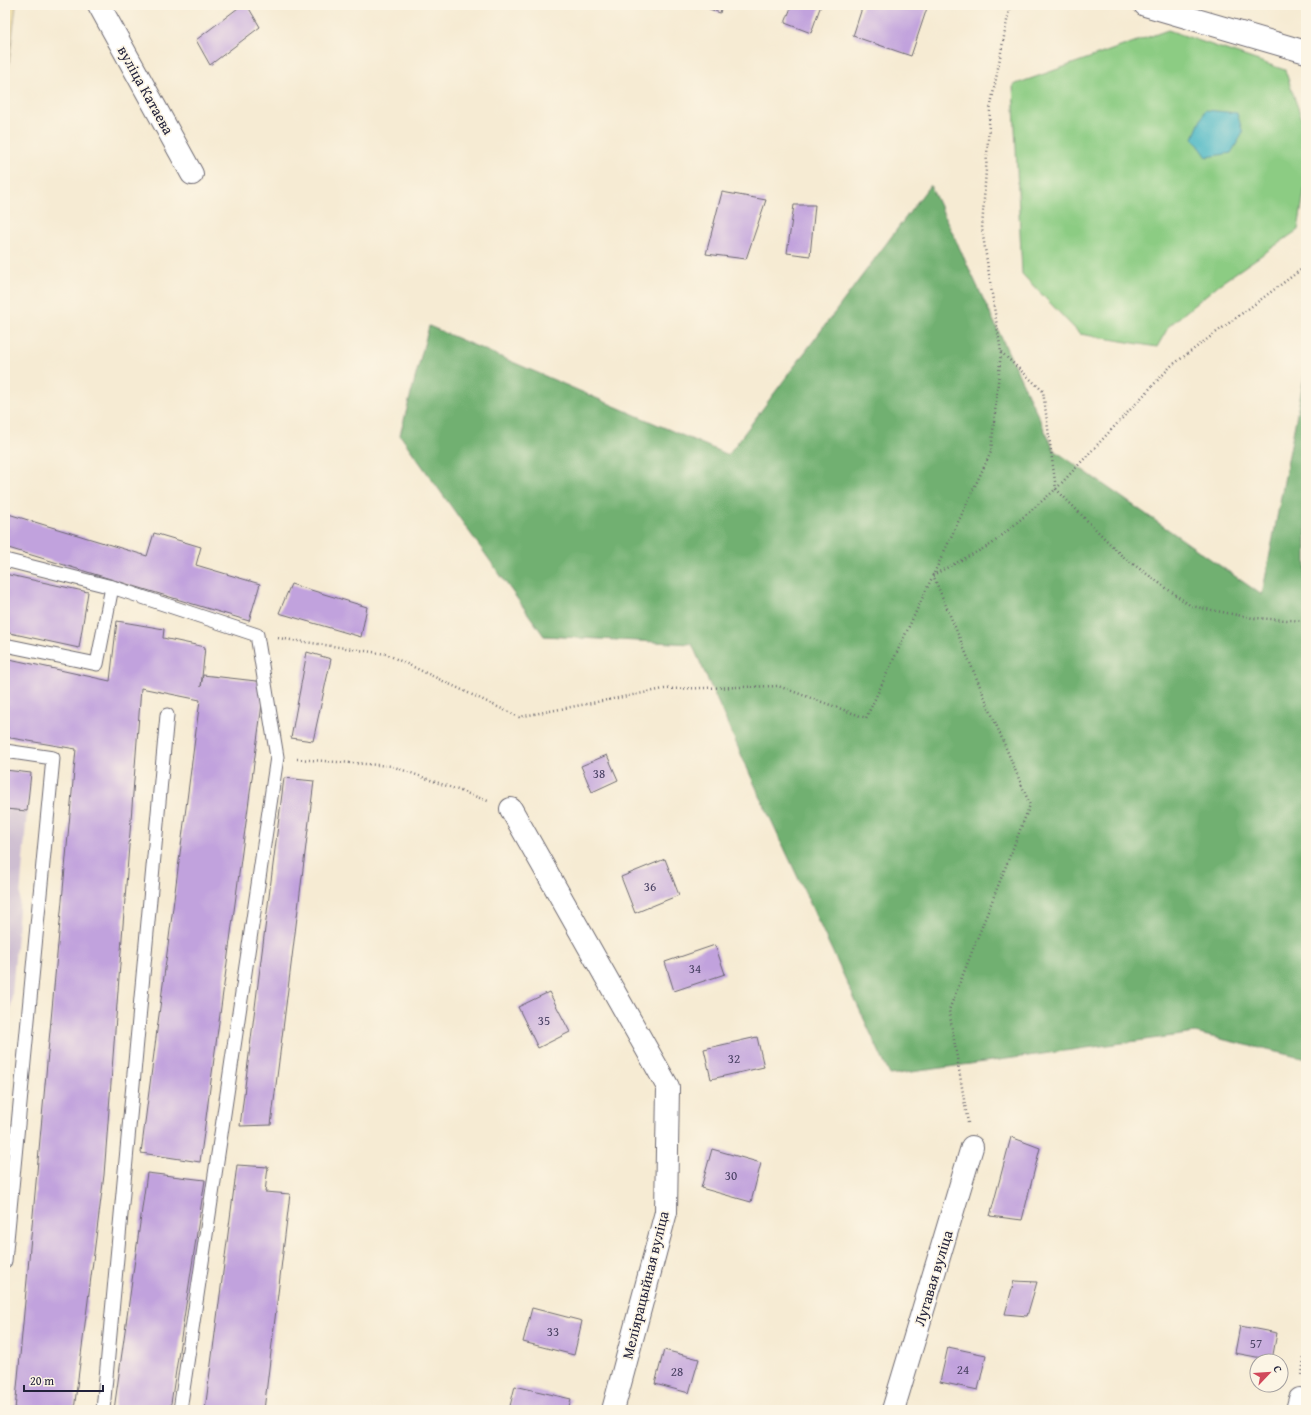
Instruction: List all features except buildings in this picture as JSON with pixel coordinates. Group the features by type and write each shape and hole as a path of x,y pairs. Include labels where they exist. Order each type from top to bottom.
{"street":[{"name":"вуліца Катаева","path":"99,5 192,174"},
{"path":"1145,5 1306,52"},
{"name":"Меліярацыйная вуліца","path":"511,808 668,1087 666,1212 613,1410"},
{"name":"Лугавая вуліца","path":"893,1410 972,1147"}],"lane":[{"path":"5,560 112,587 257,634 277,757 180,1410"},
{"path":"5,645 97,664 112,587"},
{"path":"103,1410 167,715"},
{"path":"5,751 53,758 5,1260"}],"path":[{"path":"257,634 386,654 519,717 664,689 778,686 866,718 991,452 1001,352 982,229 990,110 1010,5"},
{"path":"933,575 992,544 1056,488 1171,366 1306,266"},
{"path":"1001,352 1043,391 1056,488 1122,556 1191,606 1253,618 1306,621"},
{"path":"933,575 1030,805 949,1010 972,1147"},
{"path":"277,757 392,766 511,808"}],"shaded area":[{"path":"5,809 27,811 5,1081"}],"green space":[{"path":"1168,30 1285,70 1306,131 1306,180 1298,230 1218,285 1169,326 1157,347 1080,334 1022,274 1013,85"},
{"path":"930,185 1054,450 1262,595 1306,367 1306,1059 1195,1033 890,1075 753,781 692,644 544,636 400,435 429,326 728,455"}],"sand":[{"path":"5,5 16,5 5,96"}],"water":[{"path":"1205,110 1237,113 1243,133 1231,153 1207,157 1193,138"}]}
